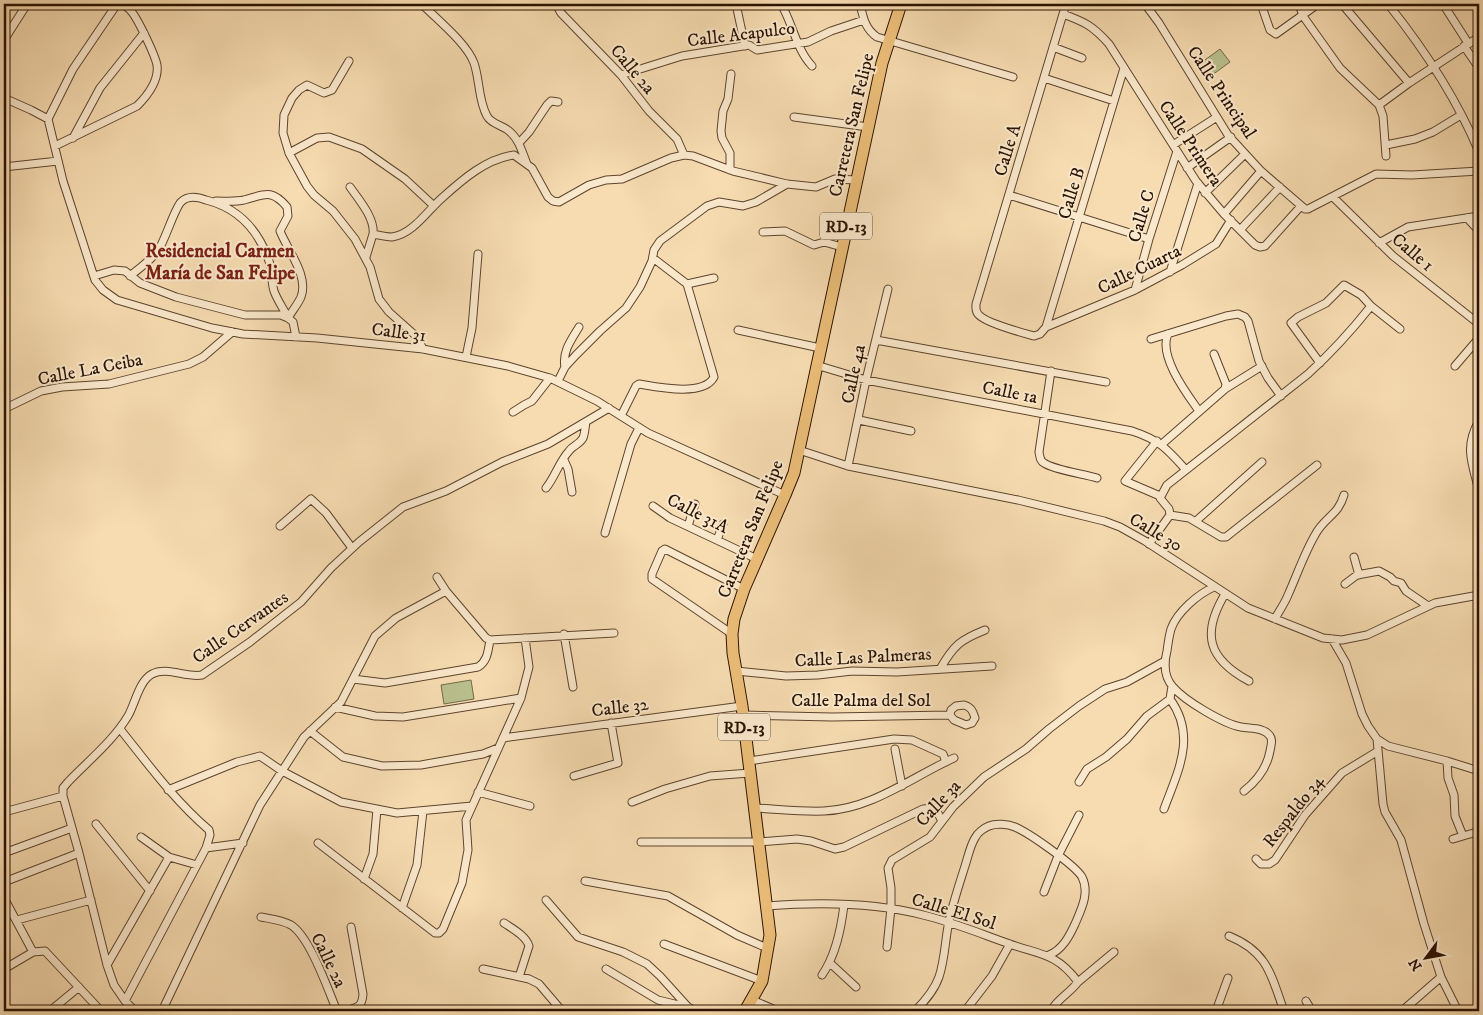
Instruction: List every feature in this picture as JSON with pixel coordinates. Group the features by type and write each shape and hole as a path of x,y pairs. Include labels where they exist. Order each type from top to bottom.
{"main road":[{"name":"Carretera San Felipe","path":"745,1011 762,981 770,935 749,761 732,653 734,619 744,589 794,472 882,63 901,4"}],"street":[{"path":"4,40 27,4"},
{"path":"4,98 48,119 73,68 117,4"},
{"path":"54,146 137,106 153,84 157,64 144,33 131,10 122,4"},
{"path":"420,4 465,49 474,62 486,114 490,120 508,130 519,143 527,164"},
{"name":"Calle 2a","path":"558,4 621,75 649,111 677,139 684,155"},
{"path":"736,4 745,46"},
{"path":"781,4 789,17 804,57 812,66"},
{"path":"860,4 870,33 877,37 1013,78"},
{"name":"Calle A","path":"976,304 1066,4"},
{"name":"Calle Principal","path":"1145,4 1164,30 1230,137 1261,171 1303,208"},
{"path":"1261,4 1270,30 1276,34 1318,4"},
{"path":"1299,4 1303,16 1340,68 1379,104 1384,116 1386,156"},
{"path":"1342,4 1409,83"},
{"path":"1388,4 1414,36 1434,67 1479,152"},
{"path":"1442,4 1479,68"},
{"name":"Calle Primera","path":"1063,14 1082,21 1096,30 1119,57 1187,168 1224,214 1255,245 1265,246 1303,208"},
{"name":"Calle Acapulco","path":"621,75 682,56 749,45 757,50 808,42 831,30 864,20"},
{"path":"73,138 100,88 144,33"},
{"path":"1379,104 1479,37"},
{"path":"1053,47 1082,58"},
{"path":"349,61 332,90 324,93 307,85 299,90 292,98 284,116 283,133 289,153 306,186 333,211 355,238 366,257 379,299 416,336 424,349"},
{"name":"Calle B","path":"1046,327 1124,68"},
{"path":"730,170 730,153 722,138 721,131 731,74"},
{"path":"1044,78 1114,101"},
{"path":"519,143 547,105 551,101 558,102"},
{"path":"1386,145 1415,139 1433,132 1461,115"},
{"path":"794,117 868,127"},
{"path":"1175,148 1217,117"},
{"name":"Calle 31","path":"48,119 63,182 94,276 103,290 117,300 212,328 243,334 424,349 508,366 550,378 609,408 639,428 785,495"},
{"path":"289,153 317,138 329,137 362,149 404,179 434,206"},
{"path":"1187,168 1230,137"},
{"name":"Calle C","path":"1135,290 1175,148"},
{"path":"1206,193 1245,154"},
{"path":"372,234 392,237 411,229 471,173 504,156 514,155 532,168 548,197 553,201 559,202 589,185 606,180 622,179 671,158 684,155 693,156 730,170 787,184 816,187 836,179 856,180"},
{"path":"4,167 58,161"},
{"path":"1224,214 1261,171"},
{"path":"1303,208 1308,209 1376,174 1412,175 1479,171"},
{"path":"1170,272 1198,183"},
{"path":"558,382 565,367 600,330 626,308 640,287 653,258 654,250 660,241 707,206 719,202 743,206 756,202 787,184"},
{"path":"350,187 369,216 373,229 366,257"},
{"path":"1240,230 1280,187"},
{"path":"213,202 245,200 262,194 269,194 287,207 288,216 280,232 295,260 301,278 302,289 300,298 288,318"},
{"path":"1009,195 1149,239"},
{"path":"130,276 159,249 180,203 187,198 197,197 213,202 234,211 259,238 269,261 274,290 288,318 292,322 296,337"},
{"name":"Calle 1","path":"1333,197 1407,267 1478,322"},
{"path":"1380,243 1408,227 1479,216"},
{"path":"1466,218 1479,231"},
{"name":"Calle Cuarta","path":"976,304 976,313 980,317 1034,336 1040,334 1046,327 1135,290 1170,272 1216,244 1231,220"},
{"path":"763,232 785,231 814,245 824,242 842,247"},
{"path":"466,357 472,328 478,254"},
{"path":"621,416 636,386 639,384 680,390 699,387 714,380 687,284 653,258"},
{"path":"94,276 114,270 125,271 150,288 245,316 281,315 288,318"},
{"path":"687,284 714,278"},
{"path":"1320,363 1292,322 1326,303 1343,286 1361,296 1400,330"},
{"name":"Calle 4a","path":"848,466 888,289"},
{"path":"1160,496 1167,486 1186,470 1320,363 1371,306"},
{"path":"1151,339 1226,316 1242,315 1248,321 1262,366 1281,396"},
{"path":"565,367 566,349 579,326"},
{"path":"738,330 820,348"},
{"name":"Calle La Ceiba","path":"4,409 40,391 62,387 108,384 189,364 203,357 232,332"},
{"path":"1168,334 1165,346 1168,357 1178,379 1199,411"},
{"path":"1455,366 1479,338"},
{"path":"876,340 1106,382"},
{"path":"1214,354 1226,384 1225,389"},
{"name":"Calle 1a","path":"816,365 866,380 1132,432 1159,443 1186,470"},
{"path":"1149,544 1170,515 1169,509 1160,496 1125,482 1159,443 1225,389 1262,366"},
{"path":"1051,371 1039,452 1040,458 1043,463 1097,478"},
{"path":"513,412 532,401 550,378"},
{"name":"Calle Cervantes","path":"63,796 63,788 68,782 120,729 146,678 154,672 185,673 195,676 202,674 250,642 301,602 331,568 352,548 403,507 446,491 502,462 548,444 609,408"},
{"path":"859,420 911,431"},
{"path":"1479,421 1472,434 1470,454 1479,490"},
{"path":"546,488 552,481 567,453 584,436 586,422"},
{"path":"605,533 628,452 639,428"},
{"name":"Calle 30","path":"799,450 848,466 1084,515 1120,527 1248,608 1323,638 1342,640 1367,635 1435,603 1479,595"},
{"path":"564,460 568,468 572,492"},
{"path":"1196,521 1262,462"},
{"path":"1170,515 1180,515 1196,521 1221,537 1226,537 1317,465"},
{"path":"1275,619 1289,595 1297,572 1315,534 1337,512 1344,495"},
{"path":"280,526 311,499 326,512 352,548"},
{"path":"688,526 696,504"},
{"name":"Calle 31A","path":"652,506 670,518 757,559"},
{"path":"717,540 723,524"},
{"path":"732,634 652,579 652,574 662,551 665,549 744,589"},
{"path":"1354,558 1359,575"},
{"path":"1345,584 1359,575 1379,571 1394,581 1401,583 1406,591 1428,606"},
{"path":"437,577 446,591 486,638 490,640 564,634 614,633"},
{"path":"1214,587 1201,593 1187,606 1172,627 1165,670 1172,686 1219,720 1267,732 1270,736 1272,741 1267,764 1258,779 1244,791"},
{"path":"162,1011 260,805 304,737 341,702 375,636 396,618 446,591"},
{"path":"1225,594 1213,617 1210,632 1212,644 1220,659 1229,668 1249,681"},
{"path":"940,669 950,652 962,640 985,630"},
{"path":"564,634 573,687"},
{"path":"318,843 435,933 439,933 443,929 462,883 468,850 466,820 521,698 529,667 524,638"},
{"path":"1332,639 1346,663 1362,714 1377,739 1388,746 1447,761 1479,772"},
{"path":"353,679 385,683 478,667 484,664 490,640"},
{"name":"Calle 3a","path":"887,948 891,908 888,868 892,860 930,837 959,799 984,777 1026,749 1065,716 1105,689 1126,682 1165,661"},
{"name":"Calle Las Palmeras","path":"736,671 786,676 818,676 852,671 896,672 992,666"},
{"path":"1080,782 1088,769 1127,739 1148,716 1170,699 1172,686"},
{"path":"335,707 375,716 403,717 521,698"},
{"path":"1164,808 1183,758 1184,743 1183,728 1178,710 1170,699"},
{"name":"Calle Palma del Sol","path":"742,710 832,717 950,715"},
{"name":"Calle 32","path":"502,738 611,723 742,710"},
{"path":"574,776 618,763 611,723"},
{"path":"120,729 187,812 209,830 210,836 206,848 125,1001"},
{"path":"310,731 344,757 382,766 421,765 483,754 498,748"},
{"path":"749,761 894,739 912,740 943,754 946,762"},
{"path":"1377,739 1385,812 1401,840 1441,977 1458,1011"},
{"path":"895,750 902,786"},
{"name":"Respaldo 34","path":"1256,859 1261,864 1268,864 1275,860 1305,814 1342,773 1378,752"},
{"path":"168,790 255,756 260,756 282,771 341,802 397,813 472,806"},
{"path":"755,808 824,811 848,806 877,798 954,758"},
{"path":"1447,761 1448,778 1454,795 1455,816 1463,836"},
{"path":"632,802 665,788 710,776 750,773"},
{"path":"478,792 530,806"},
{"path":"4,812 63,796 107,965 114,985 132,1010"},
{"path":"641,842 759,842 796,839 835,848 844,847 908,815 932,807 937,811 942,822"},
{"path":"364,879 373,854 377,809"},
{"path":"402,908 417,864 423,811"},
{"path":"1044,892 1058,856 1079,815"},
{"path":"96,824 150,891"},
{"path":"915,1011 930,994 938,979 943,962 949,922 975,836 990,826 1004,824 1014,826 1058,856 1082,877 1085,886 1085,898 1066,940 1060,949 1049,955"},
{"path":"4,852 72,828"},
{"path":"1453,839 1477,832"},
{"path":"141,837 168,857 197,865"},
{"path":"206,848 243,843"},
{"path":"4,882 79,853"},
{"path":"107,965 168,857"},
{"path":"585,881 668,896 737,935 767,948"},
{"path":"4,898 33,952"},
{"path":"17,920 91,900"},
{"path":"546,900 578,937 623,952 647,964 688,1007"},
{"name":"Calle El Sol","path":"767,906 814,903 891,908 949,922 1029,951 1049,955 1066,967 1078,982"},
{"path":"822,975 830,962 842,922 844,905"},
{"name":"Calle 2a","path":"261,917 278,920 298,931 310,950 337,1011"},
{"path":"504,923 528,942 519,977"},
{"path":"345,1011 359,1006 362,1002 363,994 351,927"},
{"path":"1229,936 1243,942 1262,958 1267,966 1284,1011"},
{"path":"664,944 762,981"},
{"path":"964,1011 992,976 1010,944"},
{"path":"4,969 33,952 45,951 101,1011"},
{"path":"1051,1011 1052,1007 1072,990 1078,982 1114,952"},
{"path":"830,962 856,987"},
{"path":"483,970 529,979 539,984 562,1011"},
{"path":"606,970 658,1000 688,1007 696,1011"},
{"path":"1402,1011 1441,977"},
{"path":"1216,1011 1228,978"},
{"path":"50,1011 79,986"},
{"path":"752,1000 778,1011"},
{"path":"1306,1001 1312,1011"}],"green space":[{"path":"1220,49 1230,62 1208,78 1198,65"},
{"path":"471,680 474,699 444,704 441,685"}],"district":[{"name":"Residencial Carmen María de San Felipe","path":"220,261"}]}
